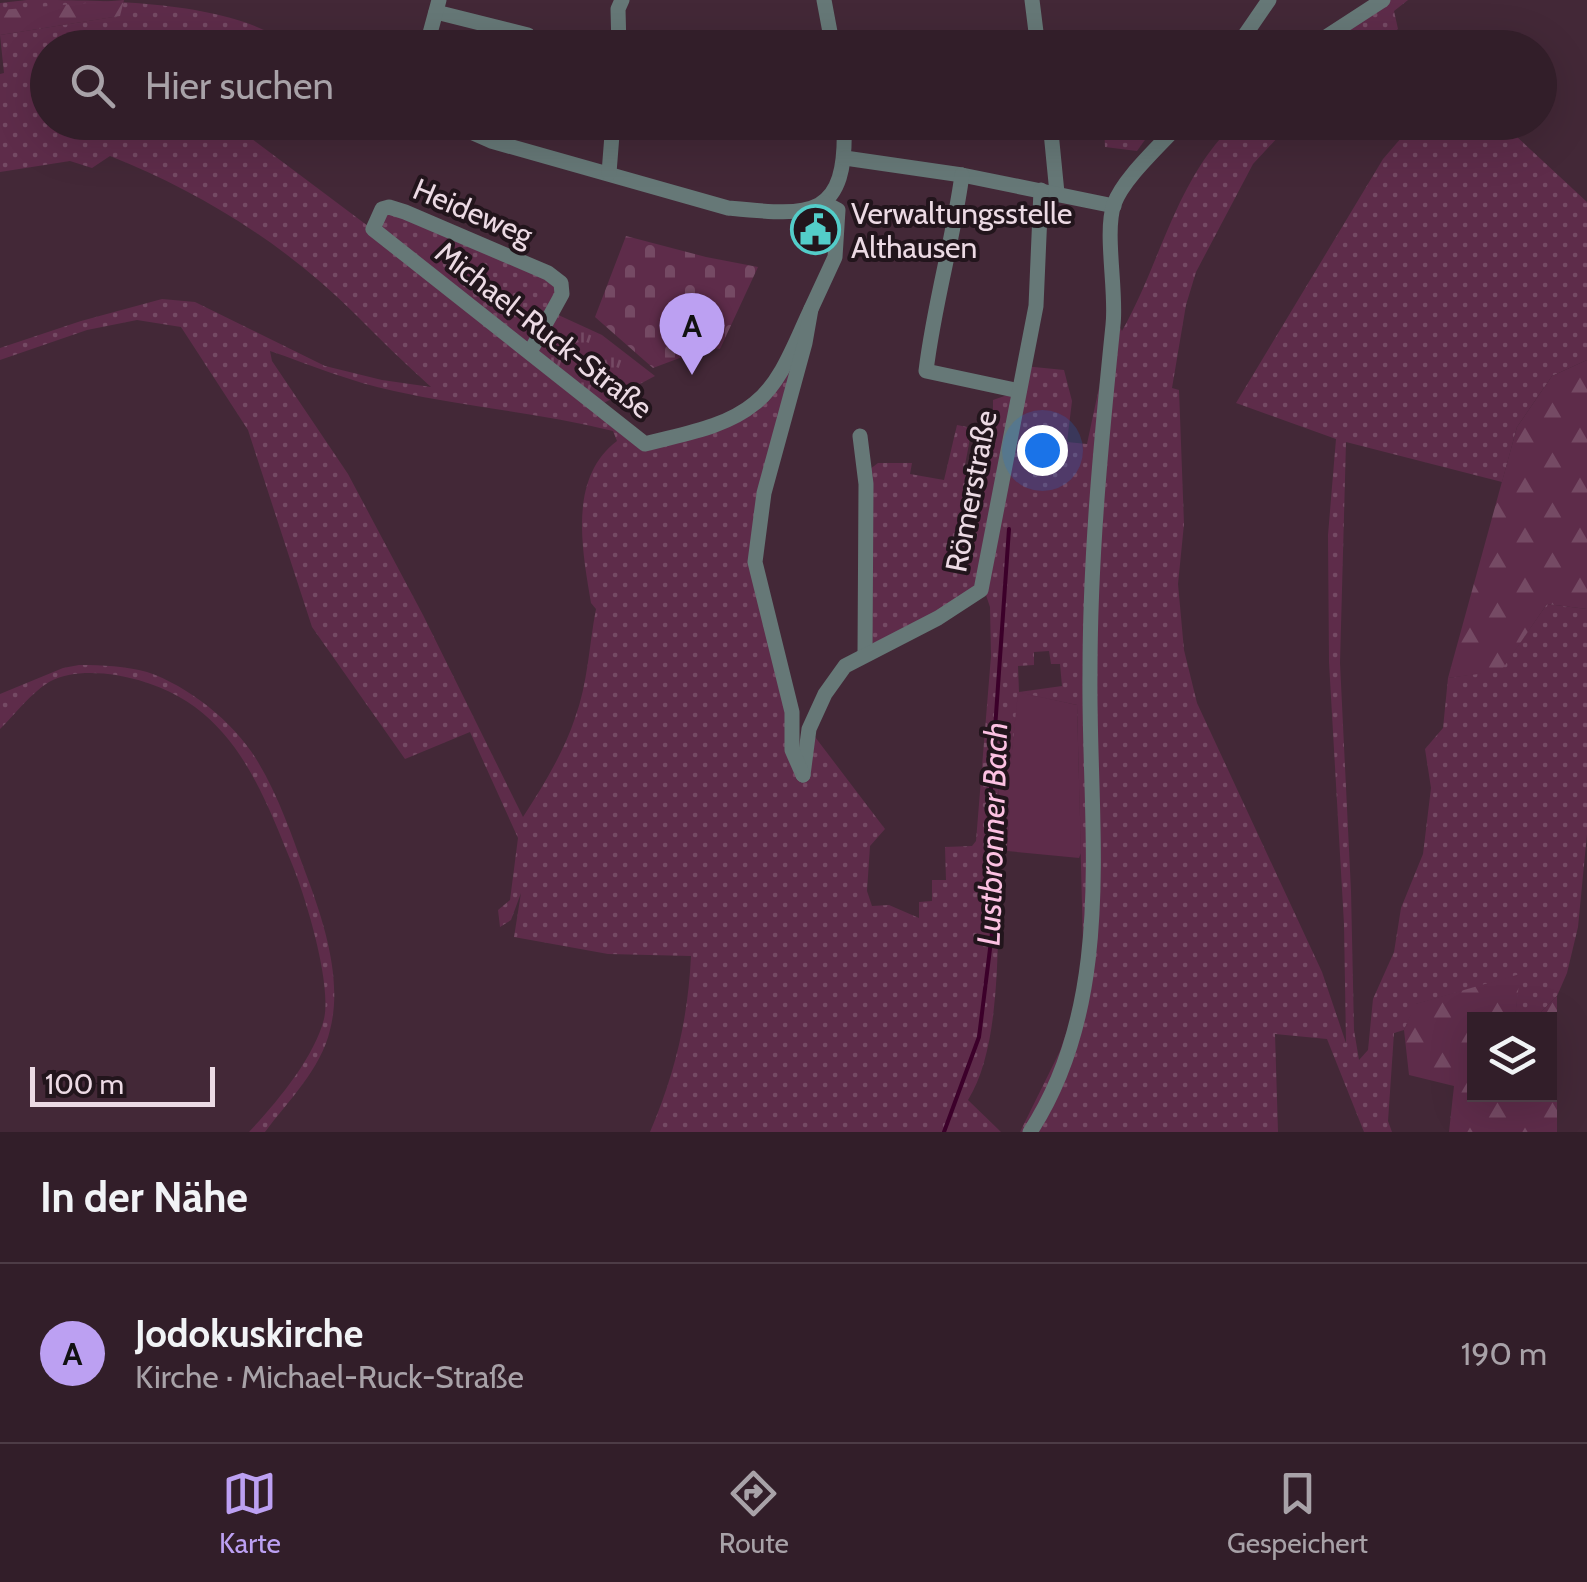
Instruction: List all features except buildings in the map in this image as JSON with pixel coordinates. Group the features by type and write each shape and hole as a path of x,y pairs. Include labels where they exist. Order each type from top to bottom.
{"street":[{"path":"620,30 622,0"},
{"path":"824,0 830,30"},
{"path":"1032,0 1036,30"},
{"path":"1249,30 1270,0"},
{"path":"1337,30 1383,0"},
{"path":"438,6 512,30"},
{"path":"491,140 728,208 812,211 825,203 841,176 845,140"},
{"path":"609,173 612,140"},
{"name":"Römerstraße","path":"803,775 808,729 824,694 845,666 938,618 981,590 1036,306 1049,191 1050,140"},
{"path":"1030,1132 1067,1053 1088,972 1094,863 1090,676 1093,518 1114,318 1114,206 1120,192 1165,140"},
{"path":"846,158 962,175 1114,206"},
{"path":"962,175 955,225 933,315 926,370 1019,392"},
{"name":"Michael-Ruck-Straße","path":"372,229 645,444 714,426 756,403 780,371 835,257 838,210 825,203"},
{"name":"Heideweg","path":"372,229 382,209 390,206 548,273 561,284 562,294 530,352"},
{"name":"Michael-Ruck-Straße","path":"803,775 792,750 792,712 755,562 764,493 811,309"},
{"path":"860,436 866,460 865,654"}],"green space":[{"path":"124,0 120,16 0,35 0,10"},
{"path":"1383,0 1408,0 1394,11 1397,30 1337,30"},
{"path":"128,2 203,11 264,30 31,30 119,16 0,10 0,3"},
{"path":"30,30 30,140 253,140 372,229 382,209 561,283 530,352 645,443 756,403 780,371 800,362 755,562 802,773 809,729 885,829 870,846 867,891 872,906 889,905 919,918 919,902 932,901 932,880 946,880 945,847 972,846 976,841 991,656 990,607 983,586 865,654 866,472 878,463 912,463 910,474 944,480 957,425 972,428 965,465 980,469 993,424 993,400 1019,391 1024,366 1064,370 1072,401 1067,442 1087,444 1114,317 1122,331 1198,169 1220,140 1275,140 1253,164 1196,272 1186,305 1172,388 1179,390 1184,524 1178,584 1184,650 1197,703 1322,972 1346,1043 1344,924 1329,662 1328,535 1336,439 1236,403 1383,159 1399,140 1520,140 1587,202 1587,360 1552,376 1517,427 1502,482 1346,442 1340,663 1354,1030 1359,1060 1368,1050 1373,999 1394,952 1401,908 1423,854 1431,788 1425,749 1443,728 1448,678 1501,670 1547,604 1587,609 1587,834 1578,927 1557,996 1541,1012 1516,1012 1519,975 1416,1004 1404,1030 1394,1033 1388,1121 1392,1132 1364,1132 1327,1039 1275,1034 1278,1132 1020,1132 1060,1051 1075,1007 1083,946 1077,705 1019,693 1011,761 1001,762 998,799 1010,802 1007,851 999,856 993,1016 980,1076 968,1100 1001,1132 650,1132 679,1046 691,956 608,954 514,937 521,893 511,920 500,927 498,910 510,900 518,838 470,732 405,759 312,627 248,430 181,327 137,320 87,330 0,360 0,348 162,299 195,302 325,366 431,387 300,265 240,222 176,186 110,156 92,168 70,161 0,172 0,74 4,73 0,35","holes":["270,351 378,387 613,431 617,441 601,456 591,474 582,516 591,603 596,609 583,691 565,744 523,817 348,474 272,361","1049,651 1051,664 1060,664 1062,686 1019,692 1018,666 1034,665 1034,652"]},
{"path":"1105,140 1145,140 1137,151 1105,147"},
{"path":"626,236 758,267 720,349 709,347 653,368 595,317"},
{"path":"554,313 602,335 655,376 602,404 533,351"},
{"path":"1587,360 1587,609 1547,604 1501,671 1448,678 1517,427 1552,376"},
{"path":"79,665 147,672 195,697 249,748 285,817 325,931 333,971 333,1011 319,1058 265,1132 249,1132 303,1064 324,1019 321,964 292,864 264,798 231,742 184,700 153,685 108,674 65,676 36,692 0,729 0,694"},
{"path":"1018,692 1077,705 1079,858 1007,851 1010,802 998,799 1001,762 1011,760"},
{"path":"1520,974 1516,1012 1467,1012 1467,1102 1557,1102 1557,1132 1449,1132 1454,1086 1409,1075 1404,1030 1415,1004"},
{"path":"1557,996 1557,1012 1541,1012"}],"waterway":[{"name":"Lustbronner Bach","path":"944,1132 979,1037 992,933 991,786 1009,529"}],"place":[{"name":"Verwaltungsstelle Althausen","path":"816,230"},
{"name":"Jodokuskirche","path":"692,375"}]}
